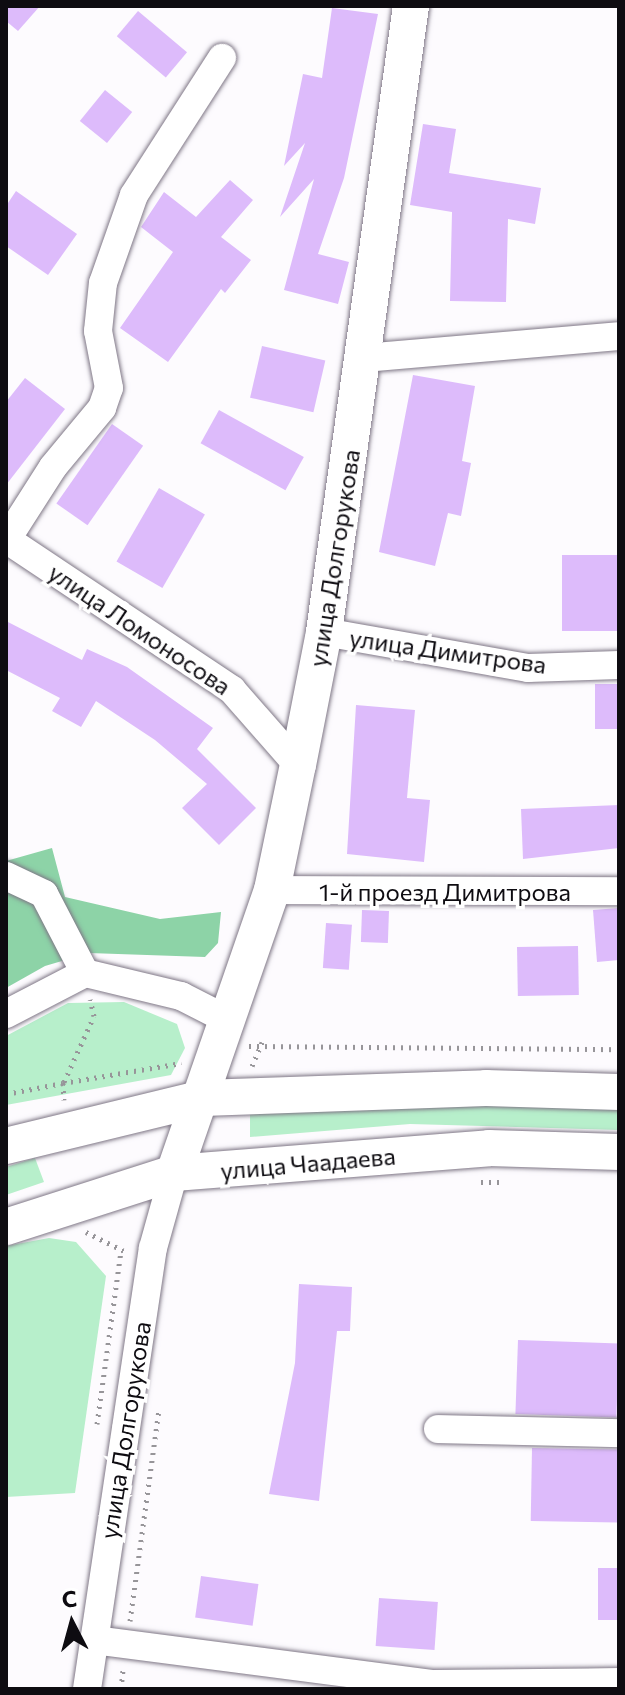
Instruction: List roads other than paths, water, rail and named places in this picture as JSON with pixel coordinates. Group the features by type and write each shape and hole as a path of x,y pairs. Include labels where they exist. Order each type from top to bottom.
{"main road":[{"name":"улица Долгорукова","path":"174,1173 230,1021 272,890 298,765 324,632 411,6"},
{"path":"6,1146 203,1098 486,1088 619,1092"},
{"name":"улица Чаадаева","path":"6,1227 174,1173 489,1148 619,1152"}],"street":[{"path":"6,539 53,467 102,408 109,388 98,331 103,283 134,195 222,58"},
{"path":"363,358 619,336"},
{"name":"улица Ломоносова","path":"6,539 232,690 298,765"},
{"name":"улица Димитрова","path":"324,632 528,668 619,665"},
{"path":"6,876 44,894 85,973"},
{"name":"1-й проезд Димитрова","path":"272,890 619,891"},
{"path":"6,1014 85,973 181,996 230,1021"},
{"name":"улица Долгорукова","path":"87,1689 153,1248 174,1173"},
{"path":"438,1429 619,1433"},
{"path":"94,1640 435,1687 588,1686 619,1682"}]}
